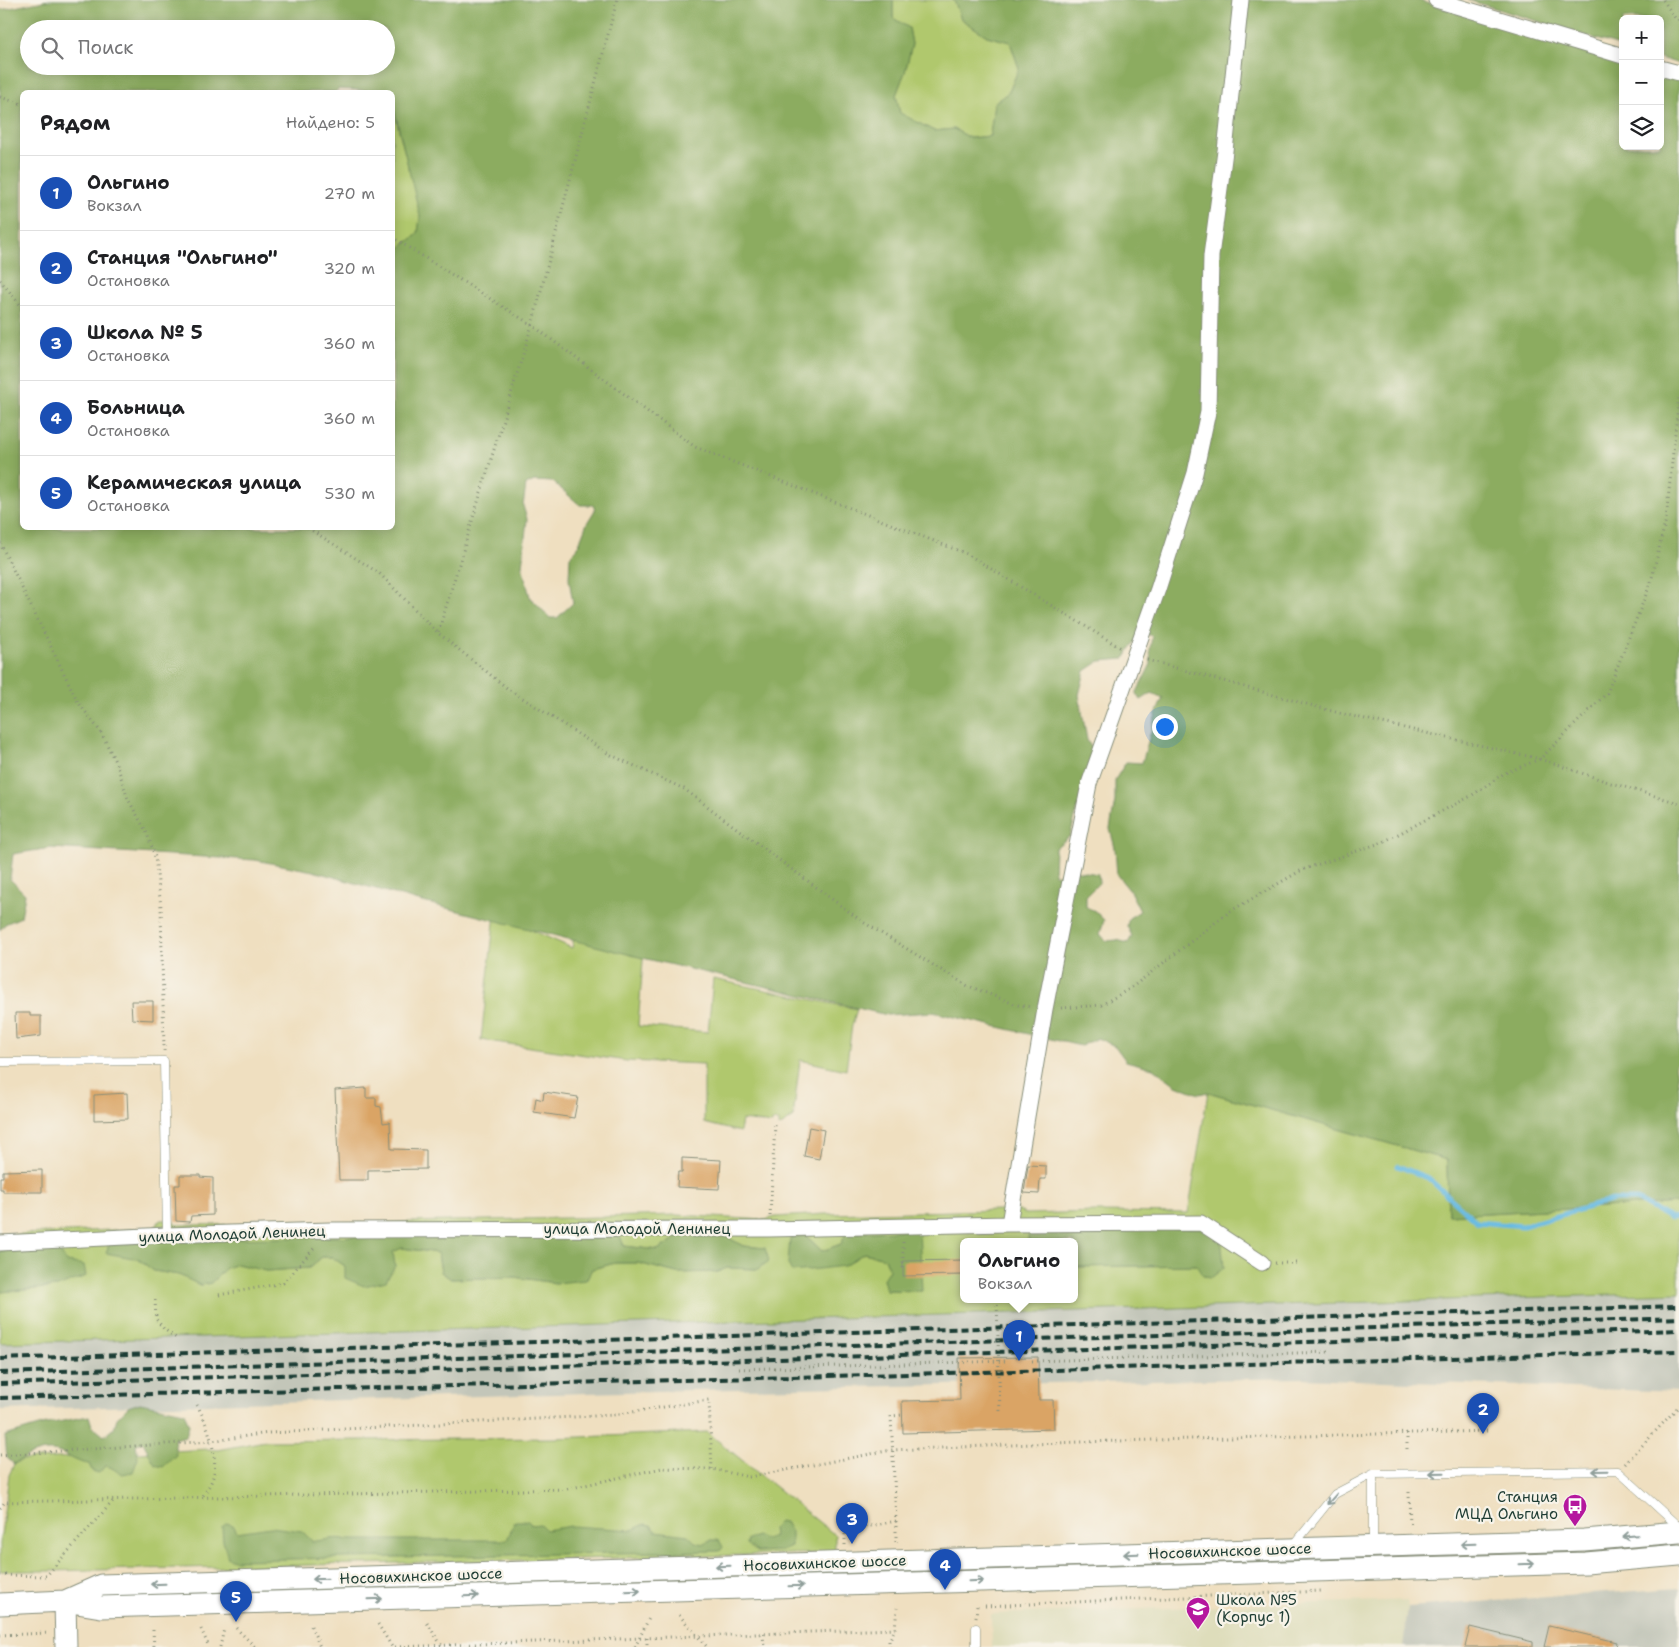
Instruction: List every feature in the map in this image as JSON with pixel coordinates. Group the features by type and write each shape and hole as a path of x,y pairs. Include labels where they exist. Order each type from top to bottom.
{"main road":[{"name":"Носовихинское шоссе","path":"0,1604 65,1601 101,1607 1373,1558 1679,1532"},
{"name":"Носовихинское шоссе","path":"65,1601 101,1585 1290,1549 1373,1558 1586,1563 1679,1555"},
{"path":"58,1640 65,1601"}],"street":[{"path":"1009,1224 1045,1008 1090,784 1135,656 1195,474 1208,412 1211,256 1225,151 1240,0"},
{"path":"1436,0 1619,55"},
{"path":"1664,69 1679,74"},
{"name":"улица Молодой Ленинец","path":"0,1244 167,1235 330,1230 769,1229 1009,1224 1201,1223 1262,1264"}],"lane":[{"path":"0,1062 164,1061 167,1235"},
{"path":"1290,1549 1335,1494 1373,1474 1618,1471 1679,1527"},
{"path":"1373,1474 1373,1558"},
{"path":"976,1628 976,1647"}],"path":[{"path":"438,633 532,325 617,0"},
{"path":"1662,0 1679,21"},
{"path":"0,97 20,103"},
{"path":"395,239 532,325 695,447 967,554 1135,656 1340,713 1540,759 1679,803"},
{"path":"0,280 20,305"},
{"path":"311,530 379,573 438,633 507,688 609,754 684,789 871,927 966,985 1017,1005 1045,1008 1101,1005 1131,988 1229,912 1302,870 1383,842 1471,796 1503,774 1540,759 1606,693 1651,582 1666,519 1679,396"},
{"path":"0,543 78,702 105,740 118,768 128,800 147,833 155,857 161,915 164,1061"},
{"path":"769,1229 775,1125"},
{"path":"902,1226 903,1268"},
{"path":"219,1295 283,1283 330,1230"},
{"path":"1262,1264 1299,1263"},
{"path":"155,1300 156,1320 176,1338"},
{"path":"997,1303 1000,1413"},
{"path":"1032,1361 1330,1352"},
{"path":"739,1369 1005,1361"},
{"path":"0,1455 269,1434 613,1415 709,1400 712,1469"},
{"path":"197,1405 205,1420 211,1440 214,1476 201,1498"},
{"path":"1618,1471 1679,1406"},
{"path":"896,1547 891,1416 902,1415"},
{"path":"0,1508 5,1502 567,1489 662,1468 712,1469 749,1477 892,1450 1080,1442 1490,1431"},
{"path":"1406,1433 1407,1449"},
{"path":"1408,1492 1410,1535"},
{"path":"0,1575 46,1576 115,1500"},
{"path":"845,1548 845,1531 896,1521"},
{"path":"889,1647 889,1641 895,1629 897,1608"},
{"path":"679,1615 707,1647"},
{"path":"634,1647 650,1616"},
{"path":"427,1622 442,1646"},
{"path":"378,1624 394,1647 524,1645 639,1638 895,1629"},
{"path":"311,1626 320,1647"},
{"path":"220,1647 224,1628"},
{"path":"236,1628 255,1647"},
{"path":"201,1629 209,1647"},
{"path":"153,1630 154,1647"},
{"path":"763,1634 764,1647"},
{"path":"0,1635 58,1640"},
{"path":"647,1638 647,1647"}],"shaded area":[{"path":"1679,1293 1679,1392 1302,1378 691,1390 0,1410 0,1343"},
{"path":"1679,1588 1679,1647 1403,1647 1408,1607"},
{"name":"Школа №5 (Корпус 1)","path":"1407,1600 1408,1607 1403,1647 992,1647 991,1614"}],"green space":[{"path":"49,0 893,0 893,18 909,28 912,44 905,72 896,95 900,113 934,131 954,129 970,138 990,136 994,103 1009,92 1019,68 1010,42 987,36 961,19 954,0 1417,0 1619,61 1619,150 1664,150 1664,75 1679,79 1679,1062 1675,1064 1679,1089 1679,1203 1448,1215 1447,1160 1208,1092 1199,1094 1176,1085 1153,1068 1126,1061 1115,1046 1097,1038 1081,1046 933,1012 887,1015 647,959 415,900 313,871 255,860 51,848 13,854 10,879 25,894 21,917 5,924 0,930 0,10","holes":["534,481 553,482 580,505 593,505 595,510 587,523 577,549 570,556 569,579 573,603 557,618 550,618 530,597 522,566 527,519 523,506 526,485","1141,632 1152,636 1151,664 1136,694 1141,700 1152,693 1163,698 1156,714 1142,763 1126,762 1115,780 1115,801 1110,829 1115,848 1117,875 1130,891 1140,911 1129,918 1127,926 1132,936 1128,943 1117,940 1106,941 1100,934 1104,920 1095,911 1086,907 1086,896 1099,883 1098,874 1067,869 1061,875 1054,874 1055,848 1070,836 1093,751 1087,740 1079,695 1085,671 1100,661 1124,659"]},
{"path":"893,0 954,0 961,19 987,36 1010,42 1019,68 1009,92 994,103 990,136 970,138 954,129 934,131 900,114 896,95 905,72 912,44 909,28 893,18"},
{"path":"1468,0 1679,0 1679,64 1664,59 1664,15 1619,15 1619,46"},
{"path":"395,116 421,216 418,234 395,251"},
{"path":"495,914 572,948 574,937 644,947 638,1026 708,1032 713,979 857,1009 852,1025 846,1070 800,1060 793,1118 779,1127 779,1122 772,1121 772,1124 742,1120 740,1132 704,1123 704,1064 627,1061 481,1040"},
{"path":"1208,1092 1447,1160 1448,1215 1679,1203 1679,1293 0,1343 0,1292 57,1287 67,1262 37,1249 0,1251 0,1235 155,1228 160,1220 172,1220 176,1225 334,1224 677,1215 765,1220 775,1217 825,1214 1002,1210 1017,1210 1025,1214 1097,1212 1188,1213","holes":["918,1230 921,1291 886,1290 889,1269 885,1258 864,1253 844,1266 790,1238 806,1236 822,1251 841,1244","618,1232 624,1246 658,1250 685,1233 722,1234 743,1246 765,1248 757,1269 727,1268 717,1272 677,1273 638,1263 615,1263 592,1269 556,1283 514,1277 451,1279 441,1272 438,1253 402,1248 345,1266 332,1257 322,1257 309,1268 266,1271 237,1264 226,1268 211,1283 200,1285 179,1275 154,1271 138,1259"]},
{"path":"1029,1228 1205,1228 1221,1236 1224,1268 1212,1277 1203,1276 1196,1265 1078,1267 1078,1238 1028,1238"},
{"path":"919,1230 922,1291 886,1290 883,1279 889,1269 885,1258 864,1253 844,1266 792,1272 788,1264 790,1238 806,1236 822,1251 841,1244 846,1233"},
{"path":"618,1231 624,1246 658,1250 684,1233 722,1234 743,1246 765,1248 769,1261 758,1269 727,1268 717,1272 677,1273 638,1263 615,1263 592,1269 586,1280 556,1283 514,1277 451,1279 441,1272 438,1253 402,1248 393,1252 395,1266 386,1281 364,1286 345,1278 345,1266 332,1257 322,1257 309,1268 266,1271 237,1264 226,1268 211,1283 200,1285 179,1275 154,1271 138,1259 106,1253 109,1244 177,1240"},
{"path":"59,1250 67,1262 84,1265 86,1276 57,1287 0,1292 0,1251"},
{"path":"140,1403 184,1412 189,1425 186,1436 174,1439 176,1455 163,1467 155,1465 143,1442 136,1444 138,1458 133,1472 122,1474 105,1466 99,1473 92,1471 89,1464 50,1451 38,1453 14,1464 7,1458 5,1436 42,1425 89,1416 92,1426 104,1436 114,1428 117,1418 128,1407"},
{"path":"707,1432 835,1535 835,1553 0,1571 0,1543 9,1475 14,1464 22,1460 217,1450 265,1441 554,1438"},
{"path":"515,1521 528,1521 532,1525 540,1524 546,1530 571,1526 632,1530 645,1524 651,1525 655,1531 688,1535 695,1542 703,1544 710,1540 719,1540 723,1547 720,1551 234,1560 228,1558 223,1541 222,1527 227,1523 233,1525 237,1532 271,1527 302,1531 312,1541 339,1538 348,1540 507,1540"},
{"path":"779,1521 785,1522 791,1532 791,1546 779,1551 757,1552 746,1544 747,1539 758,1536 765,1539 774,1536 773,1529"}],"building":[{"path":"131,1001 153,1001 153,1020 132,1019"},
{"path":"15,1013 30,1013 30,1016 41,1016 41,1036 16,1039"},
{"path":"366,1088 366,1098 376,1098 376,1106 381,1107 383,1123 390,1122 391,1149 426,1150 426,1169 368,1170 368,1180 339,1180 335,1090"},
{"path":"544,1092 578,1097 574,1118 534,1112 536,1098 543,1100"},
{"path":"127,1093 128,1119 94,1120 94,1095"},
{"path":"809,1127 824,1130 819,1159 804,1156"},
{"path":"682,1158 721,1160 719,1189 677,1187 678,1172 682,1172"},
{"path":"1028,1165 1046,1166 1046,1179 1040,1179 1039,1194 1024,1193"},
{"path":"42,1170 42,1192 3,1192 3,1189 0,1189 0,1177 3,1177 3,1171"},
{"path":"180,1175 200,1175 200,1177 213,1178 213,1215 191,1216 190,1222 176,1221 175,1185 180,1185"},
{"path":"960,1260 960,1275 903,1276 903,1261"},
{"path":"1038,1357 1039,1400 1053,1400 1054,1429 903,1433 902,1401 960,1400 959,1358"},
{"path":"1549,1626 1617,1642 1616,1647 1544,1647"},
{"path":"1470,1627 1533,1642 1533,1647 1465,1647"}],"waterway":[{"path":"1398,1166 1428,1178 1477,1222 1523,1226 1613,1200 1637,1200 1670,1218 1679,1217"}],"railway":[{"path":"0,1359 1679,1306"},
{"path":"0,1373 1679,1318"},
{"path":"0,1384 1679,1330"},
{"path":"0,1398 1019,1371 1679,1351"}],"place":[{"name":"Ольгино","path":"1019,1361"},
{"name":"Станция \"Ольгино\"","path":"1483,1434"},
{"name":"Станция МЦД Ольгино","path":"1575,1527"},
{"name":"Школа № 5","path":"852,1544"},
{"name":"Больница","path":"945,1590"},
{"name":"Керамическая улица","path":"236,1622"},
{"name":"Школа №5 (Корпус 1)","path":"1198,1630"}]}
